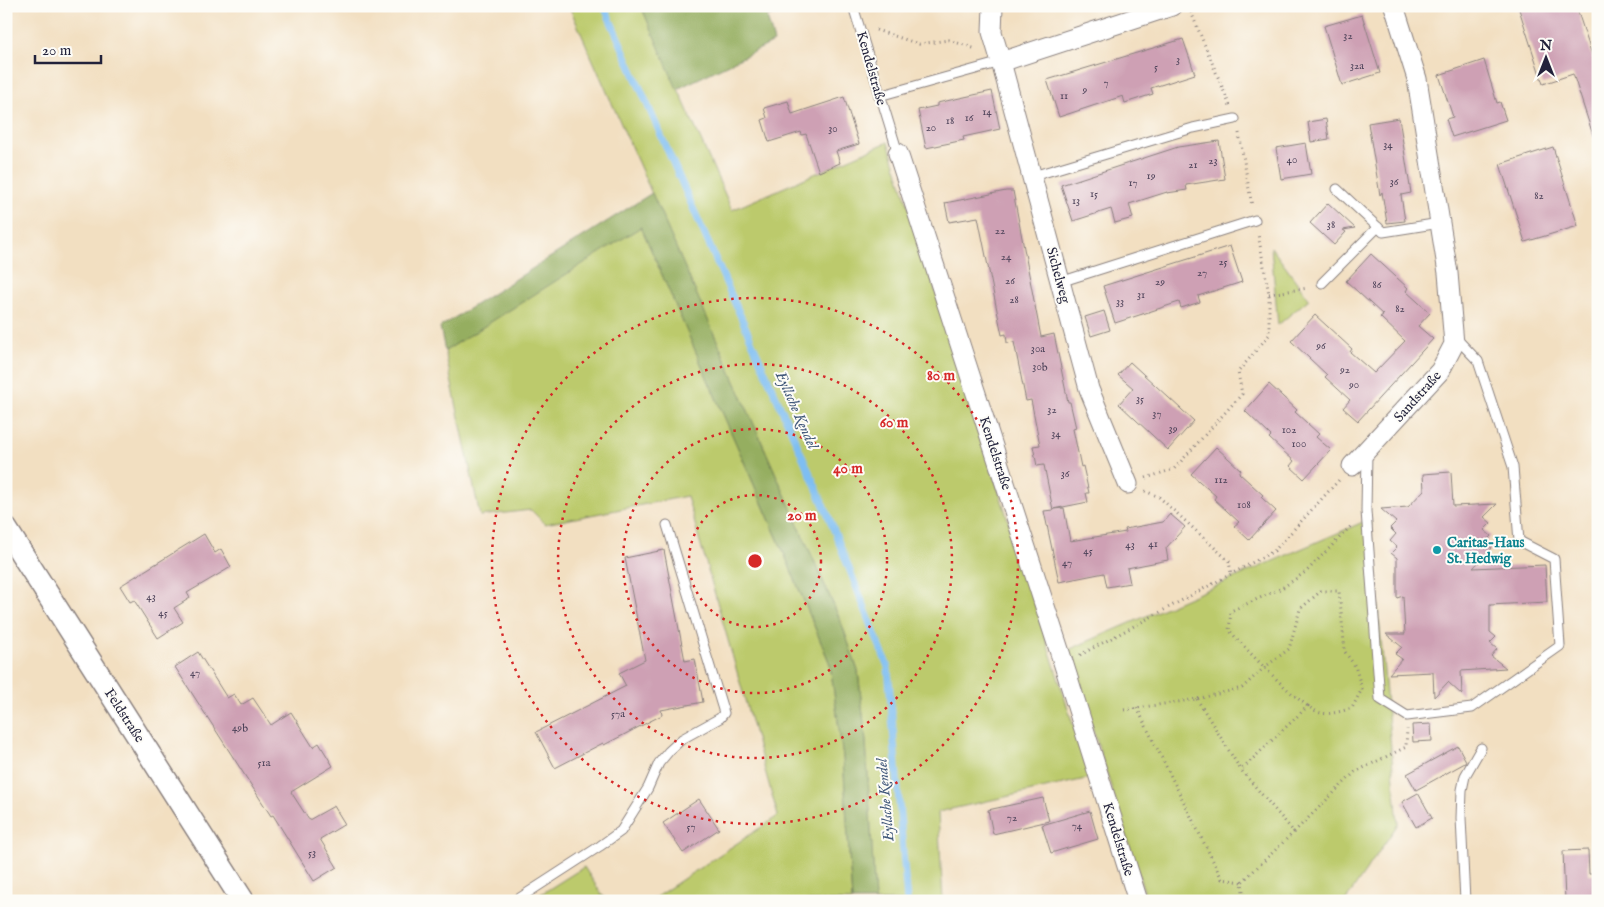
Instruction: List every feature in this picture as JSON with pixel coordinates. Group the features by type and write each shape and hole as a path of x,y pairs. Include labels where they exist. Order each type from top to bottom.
{"street":[{"name":"Sichelweg","path":"993,6 992,32 1089,389 1128,484"},
{"path":"1001,62 1172,6"},
{"name":"Sandstraße","path":"1352,466 1440,371 1454,344 1448,273 1417,79 1401,8"},
{"name":"Kendelstraße","path":"898,154 1063,662 1138,901"},
{"name":"Feldstraße","path":"6,529 244,901"}],"lane":[{"name":"Kendelstraße","path":"853,6 898,154"},
{"path":"880,96 1001,62"},
{"path":"1032,176 1193,128 1235,119"},
{"path":"1336,189 1383,232 1440,223"},
{"path":"1060,282 1255,220"},
{"path":"1322,283 1378,227"},
{"path":"1367,451 1366,511 1380,700 1407,716 1472,708 1560,646 1554,559 1519,541 1513,467 1478,361 1454,336"},
{"path":"515,901 621,831 648,788 659,763 669,751 682,739 720,718 724,713 667,524"},
{"path":"1466,901 1461,818 1462,790 1465,776 1481,748"}],"path":[{"path":"1128,484 1174,468 1242,394 1238,372 1269,335 1269,294 1235,119 1189,6"},
{"path":"861,31 879,30 919,44 949,40 981,51 996,44"},
{"path":"1269,294 1318,287 1322,283"},
{"path":"1063,662 1274,551 1352,466"},
{"path":"1128,484 1159,497 1229,562 1232,573"},
{"path":"1124,710 1197,700 1242,688 1265,667 1289,649 1300,609 1321,591 1339,591 1345,652 1355,666 1362,689 1352,708 1335,713 1321,713 1308,706 1271,673 1265,667 1229,630 1231,611 1282,588 1307,571 1366,511"},
{"path":"1197,700 1241,770 1294,832"},
{"path":"1241,770 1308,706"},
{"path":"1137,708 1222,879 1242,882"},
{"path":"1242,882 1355,772 1406,747 1407,716"},
{"path":"1242,882 1244,901"}],"green space":[{"path":"569,6 641,6 732,210 888,142 1090,778 938,812 943,901 875,901 866,742 858,671 841,622"},
{"path":"641,6 802,6 767,17 774,42 677,89"},
{"path":"652,193 841,622 858,671 866,742 875,901 852,901 843,757 830,664 784,553 641,227 445,351 440,327"},
{"path":"641,226 784,553 830,664 843,757 852,901 650,901 778,816 687,496 545,524 531,510 480,516 445,351"},
{"path":"1271,247 1309,299 1278,325"},
{"path":"1370,519 1398,824 1345,901 1147,901 1068,650"},
{"path":"584,867 606,901 530,901"}],"building":[{"path":"1518,6 1576,6 1598,73 1598,137 1594,138 1573,74 1543,84"},
{"path":"1362,15 1380,73 1342,85 1324,26"},
{"path":"1183,39 1195,74 1151,88 1153,94 1125,103 1123,96 1059,117 1047,80"},
{"path":"1484,60 1497,103 1500,102 1506,120 1452,137 1446,119 1453,117 1439,75"},
{"path":"992,91 1000,129 963,137 964,140 926,148 918,110 937,106 937,103"},
{"path":"844,97 859,144 836,151 840,163 819,172 806,134 802,135 801,132 769,142 762,120 767,118 764,108 788,101 792,114"},
{"path":"1399,118 1411,193 1401,195 1405,221 1387,223 1382,192 1380,195 1368,123"},
{"path":"1326,119 1329,139 1311,142 1308,122"},
{"path":"1219,141 1225,179 1186,185 1187,190 1167,192 1129,204 1133,218 1115,223 1111,209 1073,221 1061,185 1178,147"},
{"path":"1306,143 1311,174 1281,179 1276,148"},
{"path":"1553,147 1578,226 1525,242 1500,164"},
{"path":"1013,191 1041,337 1054,334 1068,402 1070,402 1076,428 1073,429 1081,467 1083,466 1089,493 1086,493 1088,502 1053,509 1064,508 1070,541 1126,532 1125,529 1163,522 1170,514 1185,527 1166,548 1168,560 1127,568 1130,583 1107,587 1104,573 1059,582 1044,511 1053,510 1044,465 1037,466 1033,446 1040,445 1031,400 1026,401 1014,342 1007,343 1006,334 1002,335 978,217 949,222 945,203"},
{"path":"1328,203 1355,228 1343,230 1346,232 1334,245 1310,223"},
{"path":"1230,246 1242,282 1198,296 1200,302 1181,308 1179,302 1115,323 1103,286"},
{"path":"1371,254 1408,288 1406,291 1430,313 1418,326 1433,339 1358,421 1343,408 1350,400 1291,341 1315,315 1352,349 1350,352 1374,373 1405,341 1380,317 1383,315 1346,281"},
{"path":"1104,311 1110,330 1091,336 1085,317"},
{"path":"1130,362 1194,421 1168,450 1119,404 1133,388 1118,375"},
{"path":"1269,384 1297,410 1295,412 1319,434 1316,437 1331,450 1304,479 1290,466 1294,461 1269,438 1271,436 1245,411"},
{"path":"1216,447 1241,470 1239,473 1263,495 1261,497 1276,511 1249,540 1234,526 1239,522 1214,499 1216,496 1191,474"},
{"path":"1451,472 1453,506 1497,504 1484,517 1491,523 1484,530 1491,536 1485,542 1492,548 1473,568 1545,565 1547,602 1490,605 1490,632 1496,637 1490,643 1497,649 1491,656 1506,668 1461,671 1462,695 1448,682 1434,697 1433,672 1389,674 1402,659 1395,654 1402,647 1386,634 1405,634 1403,596 1397,598 1397,558 1391,553 1397,547 1390,541 1396,534 1390,528 1396,522 1381,509 1408,507 1424,490 1423,474"},
{"path":"204,534 215,553 221,549 231,567 187,593 190,598 174,608 183,622 158,638 134,600 130,602 120,586"},
{"path":"664,550 685,661 695,659 703,702 661,710 662,715 555,768 536,732 626,686 619,673 645,660 625,558"},
{"path":"198,652 227,698 234,694 241,705 253,698 271,725 291,712 313,747 319,743 333,766 291,792 309,820 334,806 345,824 320,839 337,867 314,881 273,815 271,816 175,667"},
{"path":"1431,724 1432,741 1413,742 1412,725"},
{"path":"1458,746 1466,761 1465,763 1416,790 1407,774"},
{"path":"1418,793 1432,818 1416,827 1402,802"},
{"path":"1043,798 1049,821 993,834 988,810"},
{"path":"699,799 719,829 683,853 663,823"},
{"path":"1090,811 1098,839 1051,853 1042,825"},
{"path":"1588,850 1589,874 1598,874 1598,901 1565,901 1563,851"}],"waterway":[{"name":"Eyllsche Kendel","path":"604,6 826,510 888,667 907,901"}],"place":[{"name":"Caritas-Haus St. Hedwig","path":"1437,550"}]}
